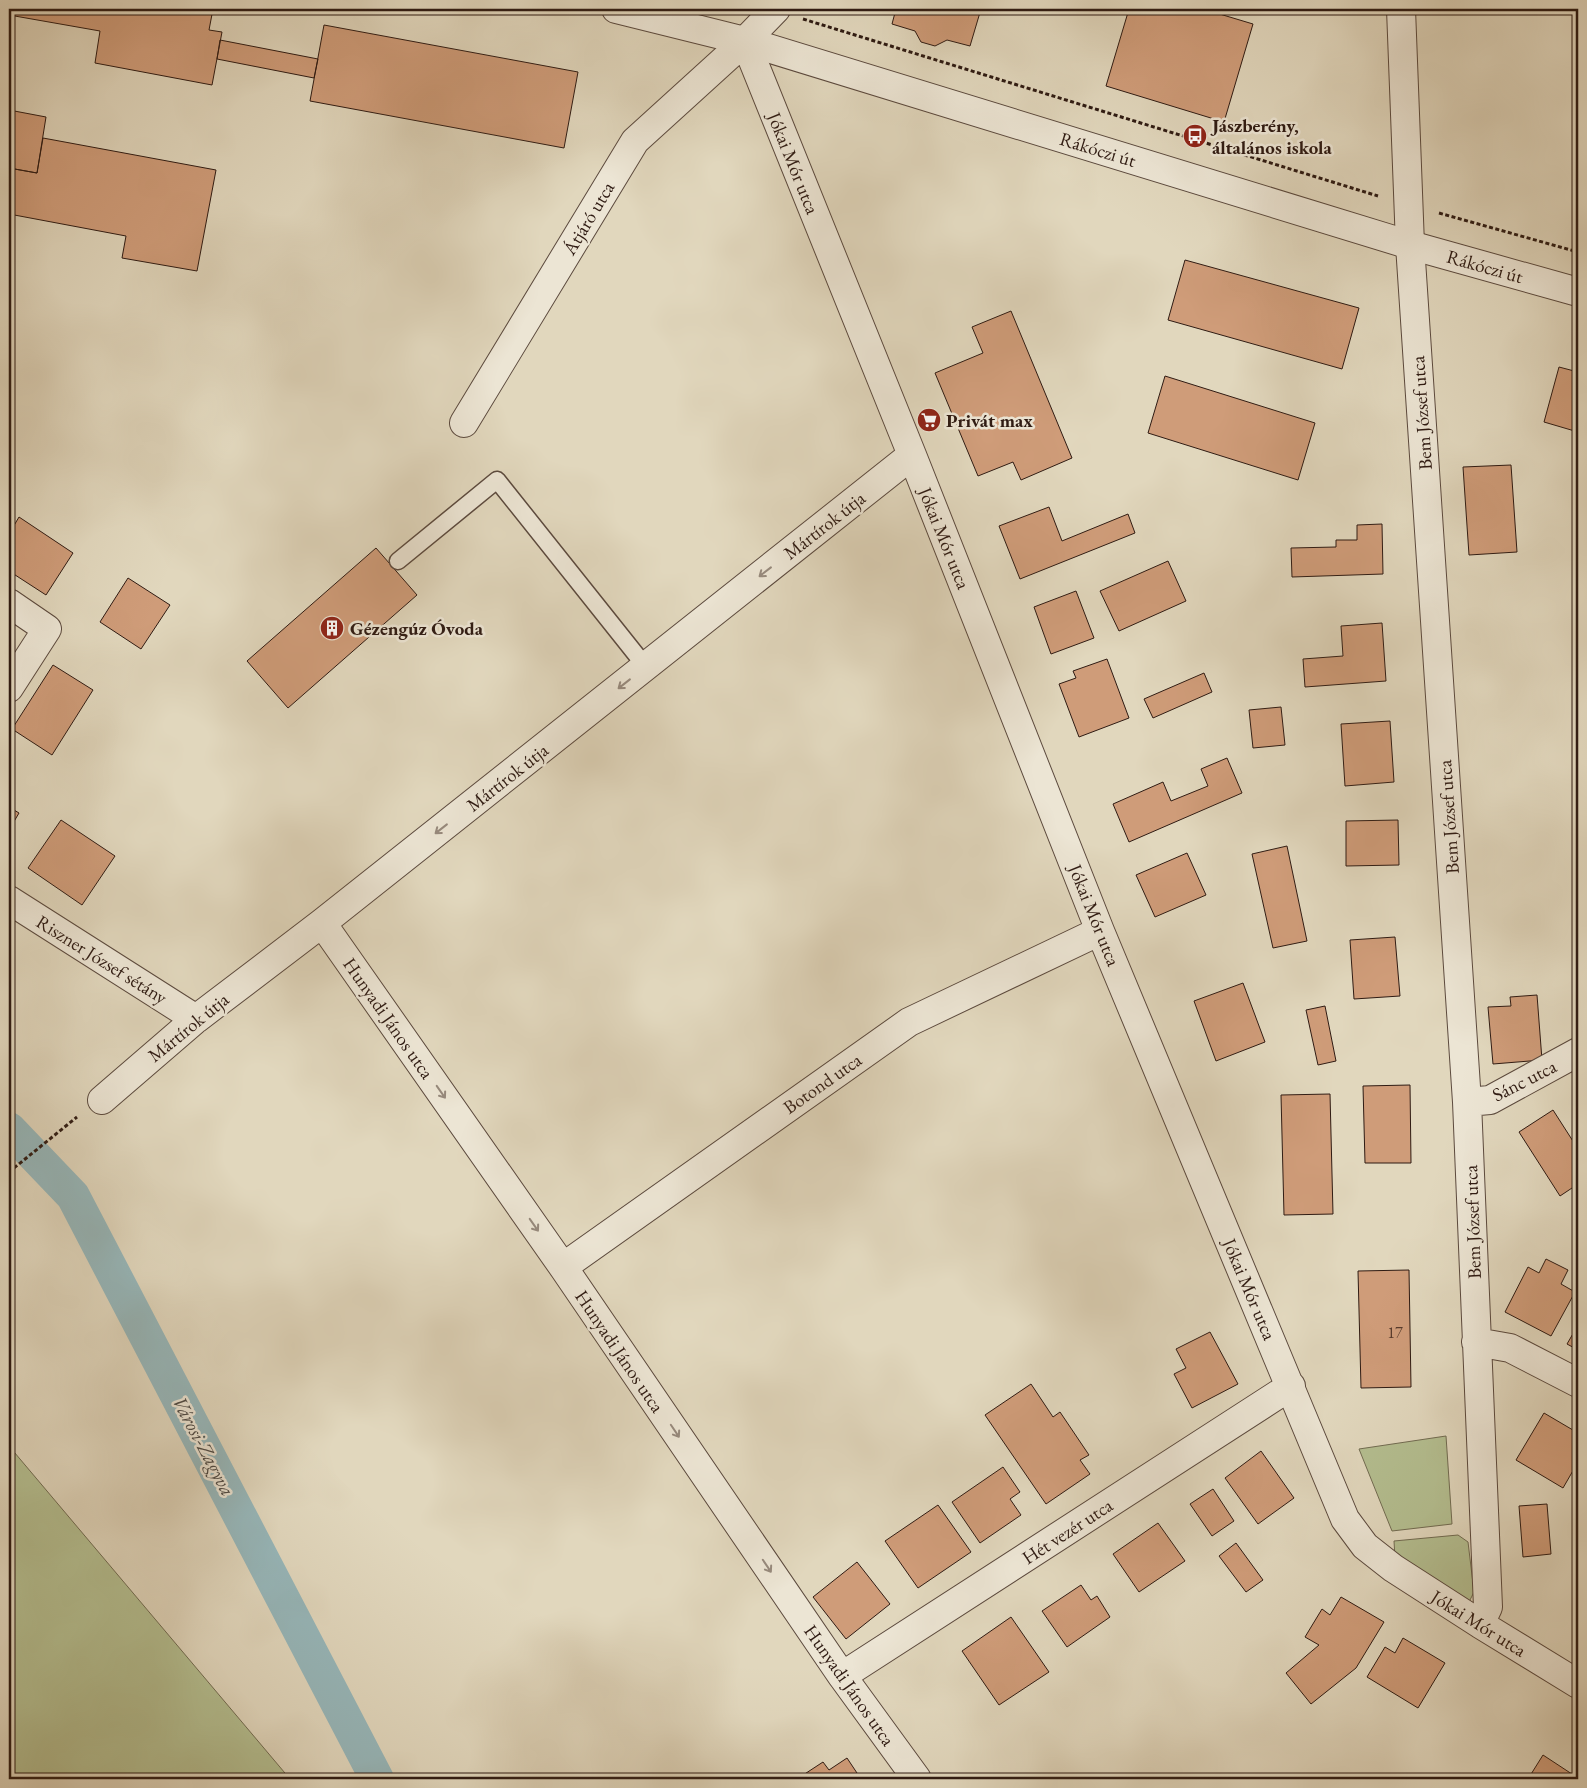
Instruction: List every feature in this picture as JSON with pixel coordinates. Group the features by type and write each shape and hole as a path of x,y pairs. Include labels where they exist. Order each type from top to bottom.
{"street":[{"name":"Rákóczi út","path":"616,9 745,41 1410,245 1578,292"},
{"name":"Bem József utca","path":"1401,9 1410,245 1467,1102 1488,1607 1480,1624"},
{"name":"Átjáró utca","path":"464,422 635,141 745,41 775,10"},
{"name":"Jókai Mór utca","path":"745,41 912,455 1100,931 1345,1519 1365,1546 1393,1568 1578,1684"},
{"name":"Mártírok útja","path":"102,1100 196,1019 322,923 912,455"},
{"path":"9,603 47,629 9,688"},
{"name":"Riszner József sétány","path":"9,900 196,1019"},
{"name":"Hunyadi János utca","path":"322,923 563,1267 842,1676 917,1779"},
{"name":"Botond utca","path":"563,1267 909,1022 1100,931"},
{"name":"Sánc utca","path":"1467,1102 1490,1100 1578,1052"},
{"path":"1476,1342 1510,1348 1578,1383"},
{"name":"Hét vezér utca","path":"842,1676 1291,1386"}],"lane":[{"path":"398,561 497,480 646,666"}],"path":[{"path":"775,10 1409,205 1578,252"},
{"path":"9,1172 74,1119"}],"green space":[{"path":"1446,1436 1452,1524 1392,1531 1359,1449"},
{"path":"9,1446 290,1779 9,1779"},
{"path":"1458,1535 1468,1542 1474,1592 1469,1602 1395,1558 1394,1541"}],"building":[{"path":"9,9 213,9 209,30 222,32 212,85 95,63 100,31 9,15"},
{"path":"896,9 981,9 970,46 947,40 935,46 921,42 915,31 892,24"},
{"path":"1129,9 1203,9 1253,24 1224,122 1106,86"},
{"path":"324,25 578,72 564,148 310,101"},
{"path":"220,40 318,59 314,78 217,59"},
{"path":"9,110 46,117 37,173 9,168"},
{"path":"43,138 216,170 197,271 122,258 126,236 9,214 9,168 37,173"},
{"path":"1185,260 1359,308 1342,369 1168,320"},
{"path":"1011,311 1072,458 1021,480 1013,462 978,476 935,373 983,353 972,327"},
{"path":"1559,367 1578,372 1578,432 1544,422"},
{"path":"1165,376 1315,423 1298,480 1148,433"},
{"path":"1511,465 1517,552 1469,555 1463,467"},
{"path":"1049,507 1062,541 1128,514 1135,533 1020,579 999,526"},
{"path":"19,517 73,553 46,595 9,571 9,534"},
{"path":"1382,524 1383,574 1292,577 1291,548 1336,547 1336,540 1357,540 1357,525"},
{"name":"Gézengúz Óvoda","path":"376,548 417,595 288,708 247,661"},
{"path":"1168,561 1186,601 1119,631 1100,591"},
{"path":"128,578 170,605 141,649 100,622"},
{"path":"1076,591 1094,638 1051,654 1034,607"},
{"path":"1382,623 1386,681 1305,687 1303,659 1343,656 1341,626"},
{"path":"1107,659 1129,718 1079,737 1059,684 1076,678 1073,671"},
{"path":"53,665 93,690 52,755 12,729"},
{"path":"1204,673 1212,692 1153,718 1144,699"},
{"path":"1281,707 1285,745 1253,748 1249,710"},
{"path":"1390,721 1394,782 1345,786 1341,724"},
{"path":"1227,758 1242,793 1129,842 1113,804 1163,782 1171,801 1208,786 1201,769"},
{"path":"9,807 19,813 9,830"},
{"path":"61,820 115,856 82,905 28,868"},
{"path":"1398,820 1399,865 1346,866 1346,821"},
{"path":"1287,846 1307,941 1273,948 1252,854"},
{"path":"1187,853 1206,895 1155,917 1136,875"},
{"path":"1395,937 1400,996 1354,999 1350,940"},
{"path":"1243,983 1265,1042 1216,1061 1194,1001"},
{"path":"1537,995 1542,1060 1493,1064 1488,1007 1511,1006 1510,997"},
{"path":"1325,1006 1336,1061 1318,1065 1306,1010"},
{"path":"1410,1085 1411,1163 1365,1163 1363,1086"},
{"path":"1330,1094 1333,1214 1284,1215 1281,1095"},
{"path":"1553,1110 1578,1149 1578,1184 1560,1196 1519,1132"},
{"path":"1546,1259 1568,1270 1561,1284 1575,1292 1551,1336 1505,1312 1528,1267 1539,1273"},
{"path":"1409,1270 1411,1387 1361,1388 1358,1271"},
{"path":"1578,1325 1578,1350 1567,1344"},
{"path":"1210,1332 1238,1384 1192,1408 1174,1374 1186,1368 1176,1349"},
{"path":"1031,1384 1053,1417 1060,1412 1089,1455 1080,1460 1090,1474 1046,1504 985,1415"},
{"path":"1544,1413 1578,1433 1578,1462 1563,1488 1516,1460"},
{"path":"1261,1451 1294,1498 1258,1524 1225,1478"},
{"path":"1003,1467 1020,1492 1010,1499 1021,1515 980,1543 952,1502"},
{"path":"1213,1489 1234,1521 1212,1536 1190,1504"},
{"path":"1547,1504 1551,1554 1523,1557 1519,1506"},
{"path":"938,1505 971,1552 918,1588 885,1541"},
{"path":"1158,1523 1185,1561 1139,1592 1113,1554"},
{"path":"1236,1543 1263,1580 1246,1592 1219,1556"},
{"path":"857,1562 890,1604 846,1639 813,1597"},
{"path":"1081,1585 1091,1600 1097,1596 1110,1617 1067,1647 1042,1611"},
{"path":"1341,1597 1384,1622 1356,1668 1311,1704 1286,1673 1319,1645 1305,1637 1322,1609 1330,1615"},
{"path":"1011,1617 1049,1672 999,1705 962,1651"},
{"path":"1403,1638 1445,1663 1418,1708 1367,1677 1385,1647 1395,1653"},
{"path":"1543,1755 1578,1778 1578,1779 1528,1779"},
{"path":"847,1758 861,1779 797,1779 823,1762 829,1770"}],"waterway":[{"name":"Városi-Zagyva","path":"9,1129 73,1196 377,1779"}],"place":[{"name":"Jászberény, általános iskola","path":"1195,136"},
{"name":"Privát max","path":"929,420"},
{"name":"Gézengúz Óvoda","path":"332,628"}]}
